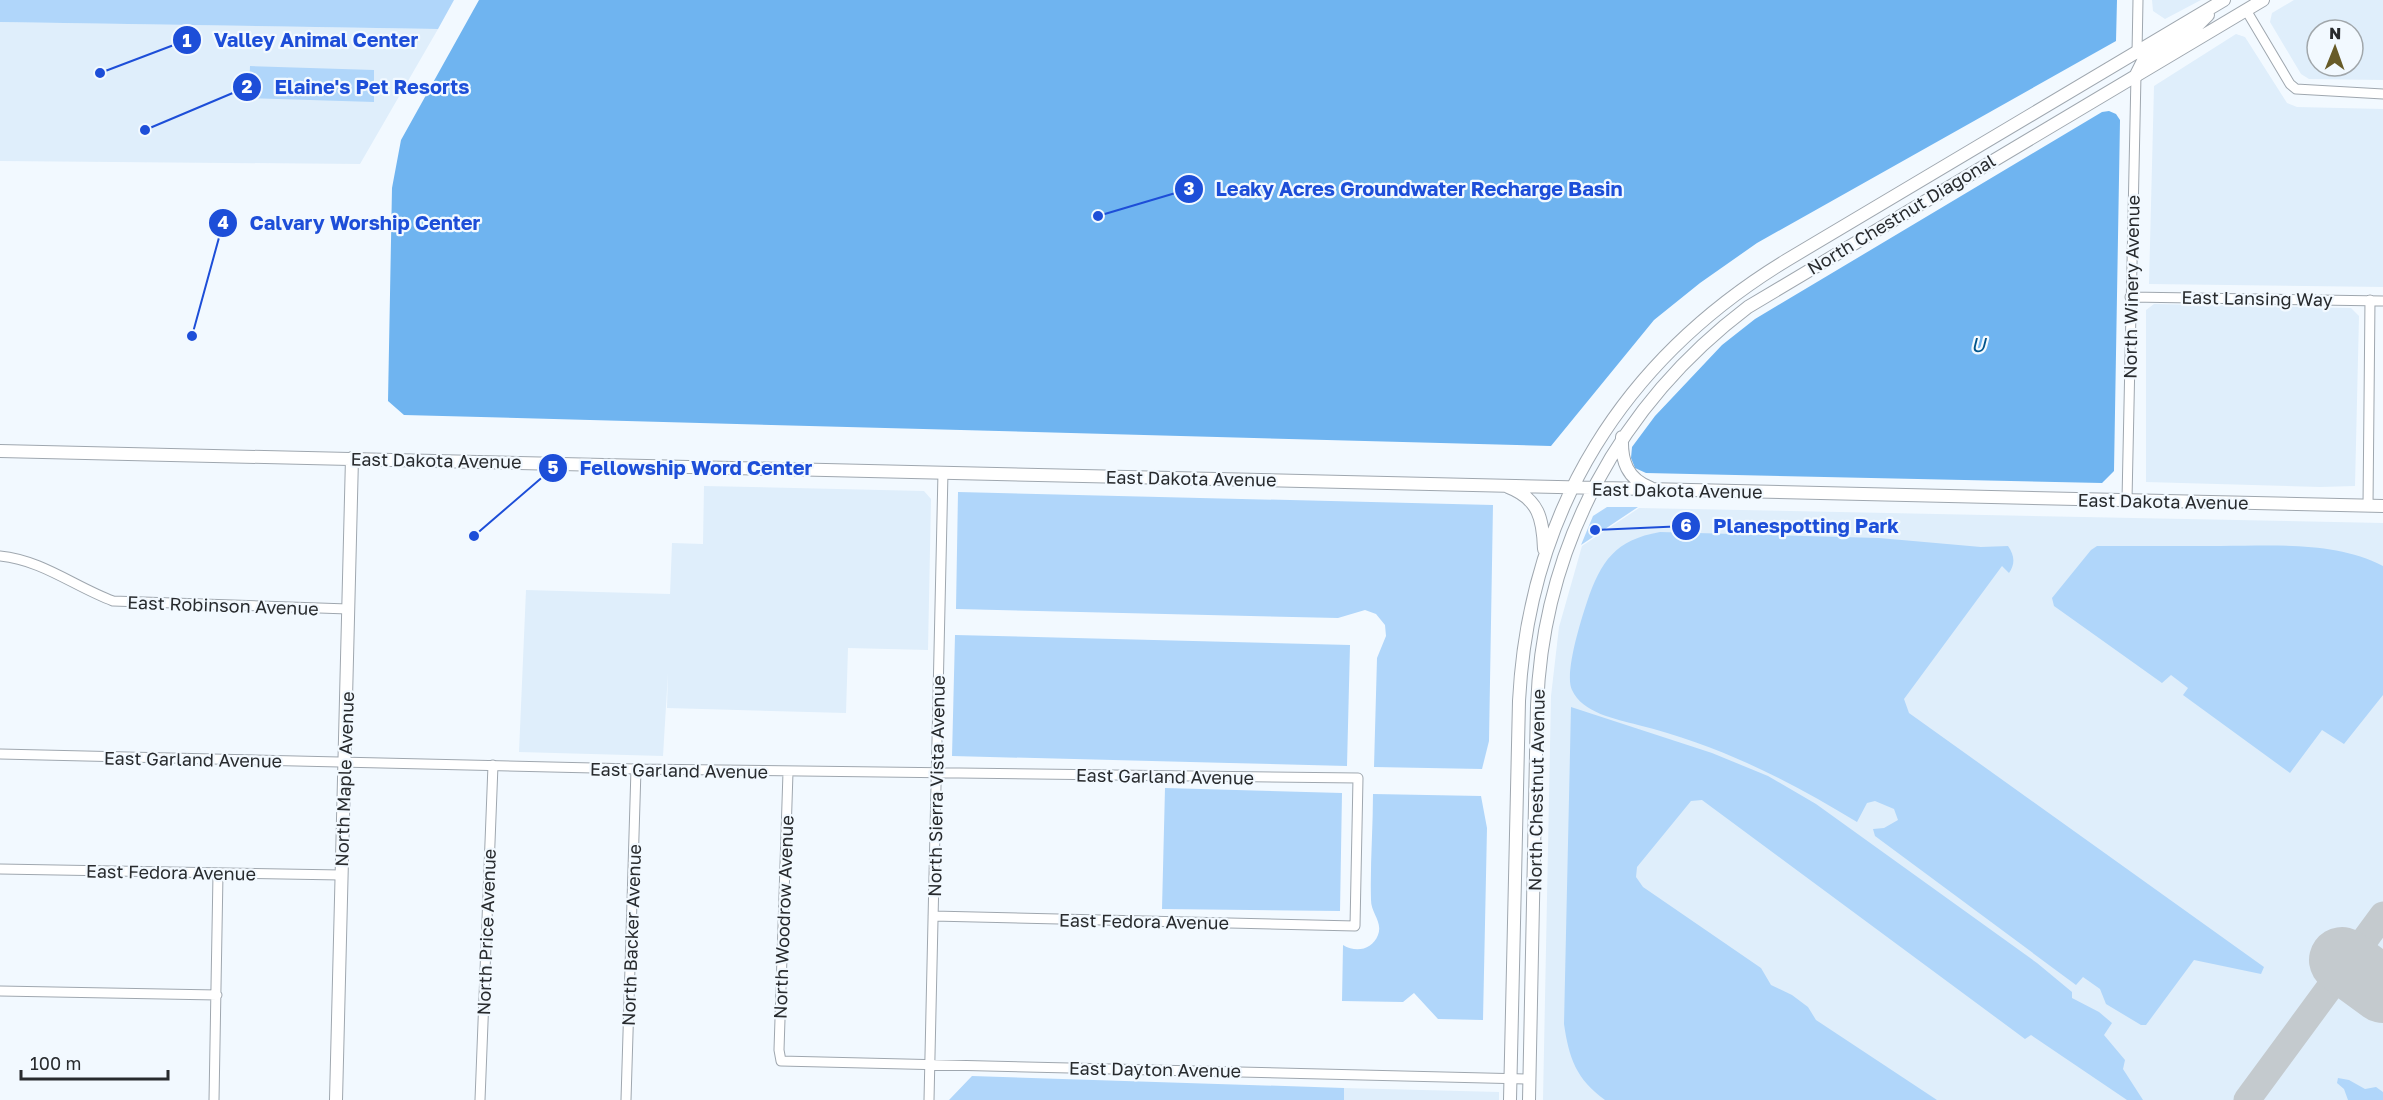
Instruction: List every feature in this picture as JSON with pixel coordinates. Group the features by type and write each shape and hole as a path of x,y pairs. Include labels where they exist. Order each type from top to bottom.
{"main road":[{"name":"North Chestnut Diagonal","path":"1572,488 1599,439 1627,400 1664,356 1714,309 1773,269 2224,0"},
{"path":"2136,75 2144,60 2194,30 2224,0"},
{"name":"North Chestnut Diagonal","path":"1592,488 1649,400 1682,364 1748,307 2263,0"},
{"path":"1623,437 1625,465 1637,481 1654,490"},
{"name":"East Dakota Avenue","path":"0,451 2383,506"},
{"name":"North Maple Avenue","path":"336,1100 352,458"},
{"path":"1504,486 1532,501 1537,508 1543,523 1544,558"},
{"name":"North Chestnut Avenue","path":"1510,1100 1523,655 1529,613 1544,558 1572,488"},
{"name":"North Chestnut Avenue","path":"1529,1100 1538,686 1545,627 1566,549 1592,488"},
{"path":"1518,782 1535,783"}],"street":[{"path":"2137,53 2138,0"},
{"path":"2246,10 2290,84 2296,89 2383,94"},
{"name":"North Winery Avenue","path":"2127,500 2136,75"},
{"name":"East Lansing Way","path":"2130,297 2383,300"},
{"path":"2368,506 2370,300"},
{"name":"North Sierra Vista Avenue","path":"929,1100 943,472"},
{"name":"East Robinson Avenue","path":"0,556 36,564 81,589 113,601 348,609"},
{"name":"East Garland Avenue","path":"0,754 636,770 1358,778 1355,926"},
{"name":"North Price Avenue","path":"480,1100 493,765"},
{"name":"North Backer Avenue","path":"626,1100 636,770"},
{"name":"North Woodrow Avenue","path":"781,1061 779,1050 788,772"},
{"name":"East Fedora Avenue","path":"0,869 341,875"},
{"path":"214,1100 218,874"},
{"name":"East Fedora Avenue","path":"933,916 1355,926"},
{"path":"0,991 217,995"},
{"name":"East Dayton Avenue","path":"781,1061 1529,1079"}],"shaded area":[{"path":"0,0 454,0 438,29 0,22"},
{"path":"2152,0 2201,0 2165,19 2153,11"},
{"path":"2294,0 2383,0 2383,80 2307,78 2365,78 2365,18 2305,18 2305,76 2301,74 2270,22 2272,13"},
{"path":"0,22 438,29 360,164 0,161"},
{"path":"2236,34 2245,37 2287,103 2297,107 2383,109 2383,287 2149,284 2154,86"},
{"path":"250,66 374,70 374,102 249,98"},
{"path":"2154,304 2351,308 2359,316 2355,486 2146,482 2146,310"},
{"path":"704,486 924,491 931,499 928,650 848,648 846,713 667,708 668,673 663,756 519,752 526,590 670,594 672,543 703,544"},
{"path":"958,492 1493,505 1489,741 1482,769 1374,767 1377,658 1386,636 1385,625 1376,614 1365,610 1338,618 956,609"},
{"path":"1607,507 1638,507 1581,545 1593,516"},
{"path":"1639,508 2383,523 2383,1100 1543,1100 1551,696 1559,627 1582,546"},
{"path":"1660,532 1879,538 1981,547 2008,546 2013,560 2009,573 2002,566 1904,699 1909,713 2264,967 2261,974 2194,960 2146,1025 2141,1025 2106,1004 2100,989 2083,977 2076,985 1875,836 1873,829 1884,828 1898,820 1894,809 1875,801 1867,803 1857,822 1778,778 1724,753 1668,733 1591,710 1577,698 1572,690 1570,672 1584,610 1592,588 1604,564 1621,547"},
{"path":"2097,546 2304,547 2345,552 2383,566 2383,695 2344,744 2322,730 2290,773 2183,695 2188,688 2171,675 2162,683 2054,606 2052,598 2091,550"},
{"path":"955,635 1350,645 1347,766 952,756"},
{"path":"1571,707 1712,753 1768,776 1816,804 2037,963 2072,992 2072,998 2099,1012 2112,1023 2104,1035 2125,1060 2123,1069 2143,1100 2127,1100 2031,1035 2025,1039 1702,800 1691,801 1637,867 1636,877 1643,887 1761,968 1771,985 1792,995 1808,1007 1816,1020 1937,1100 1605,1100 1587,1084 1576,1067 1568,1047 1564,1024"},
{"path":"1165,788 1342,793 1340,911 1162,909"},
{"path":"1373,794 1481,796 1487,828 1483,1020 1438,1019 1414,993 1403,1002 1342,1001 1343,945 1353,949 1368,947 1375,940 1379,930 1371,900"},
{"path":"972,1076 1344,1088 1344,1100 949,1100"},
{"path":"2338,1078 2349,1080 2365,1089 2376,1087 2383,1092 2383,1100 2348,1100 2344,1089 2337,1083"},
{"path":"1344,1088 1499,1092 1499,1100 1344,1100"}],"water":[{"path":"479,0 2117,0 2116,41 1757,243 1700,283 1654,320 1551,446 404,415 388,401 392,188 401,140"},
{"name":"U","path":"2109,111 2116,114 2120,120 2114,471 2102,483 1646,473 1635,468 1631,458 1632,447 1655,416 1722,345 1755,319 2102,112"}],"taxiway":[{"path":"2247,1100 2383,915"}],"runway":[{"path":"2342,960 2383,990"}],"place":[{"name":"Valley Animal Center","path":"100,73"},
{"name":"Elaine's Pet Resorts","path":"145,130"},
{"name":"Leaky Acres Groundwater Recharge Basin","path":"1098,216"},
{"name":"Calvary Worship Center","path":"192,336"},
{"name":"Planespotting Park","path":"1595,530"},
{"name":"Fellowship Word Center","path":"474,536"}]}
